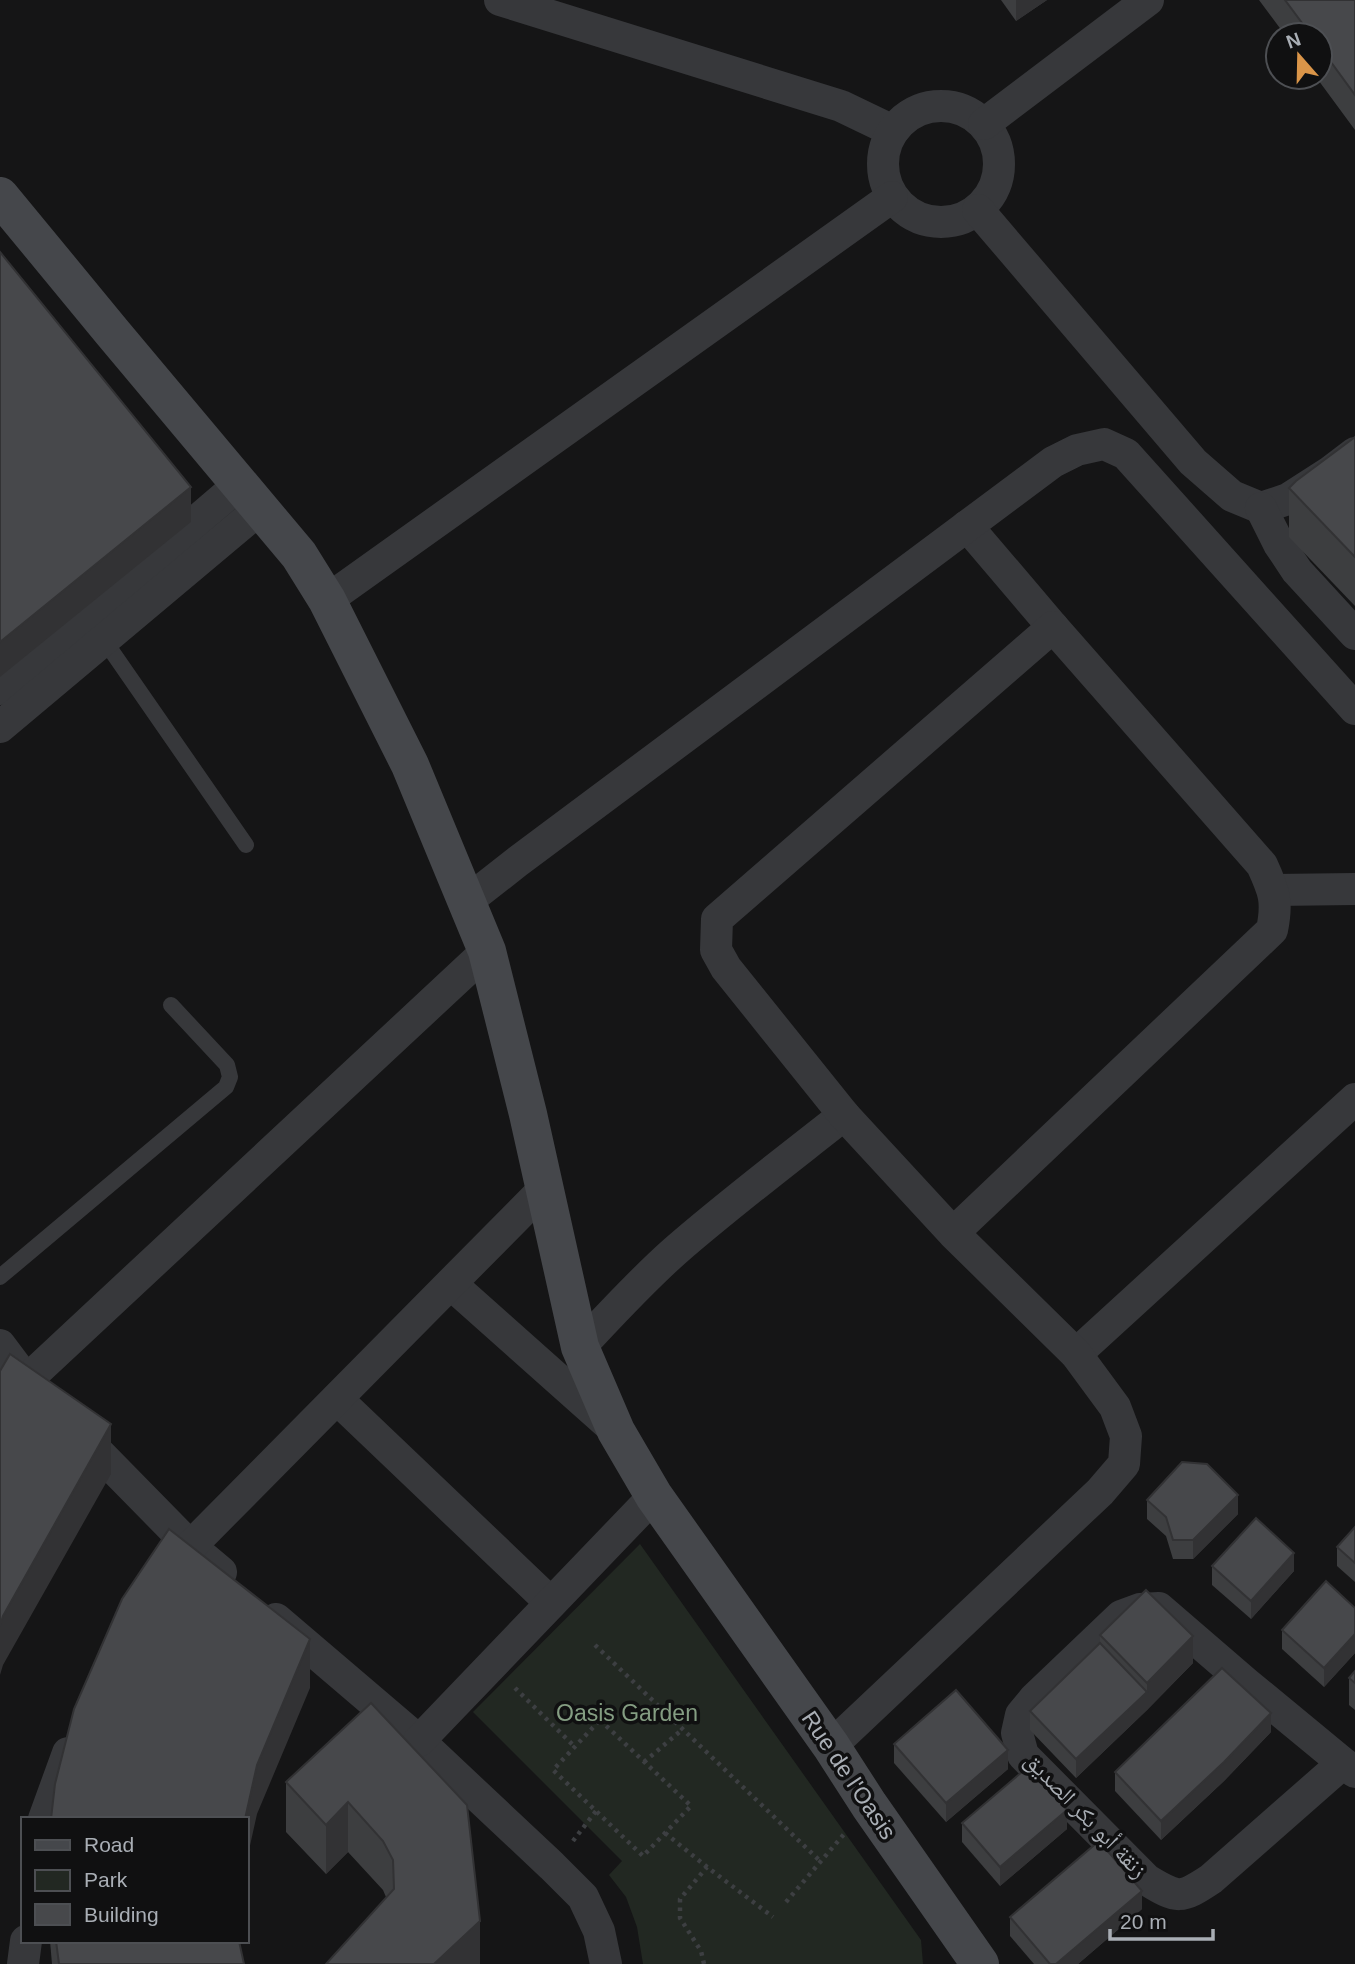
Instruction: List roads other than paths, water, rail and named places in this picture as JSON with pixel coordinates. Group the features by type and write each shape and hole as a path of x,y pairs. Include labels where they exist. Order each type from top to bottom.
{"street":[{"path":"500,0 841,106 893,131"},
{"path":"984,124 1148,0"},
{"path":"937,106 954,107 970,113 984,124 995,140 1000,158 998,178 991,196 978,210 960,219 942,223 923,220 906,211 892,197 885,181 883,164 893,131 905,119 920,110 937,106"},
{"name":"Rue de l'Oasis","path":"0,196 299,555 327,600 410,765 487,951 545,1188 580,1347 616,1431 654,1496 831,1746 977,1963"},
{"path":"327,600 892,197"},
{"path":"978,210 1193,462 1232,496 1261,508 1288,499 1355,453"},
{"path":"466,902 1053,462 1077,450 1104,444 1126,454 1355,709"},
{"path":"0,727 104,640 251,496"},
{"path":"0,688 251,496"},
{"path":"1261,508 1279,544 1297,571 1355,634"},
{"path":"953,1233 1272,930 1276,912 1273,890 1262,865 967,526"},
{"path":"831,1746 1090,1501 1124,1464 1126,1436 1115,1407 1076,1354 953,1233 844,1115 726,968 716,950 717,919 1053,628"},
{"path":"1273,890 1355,889"},
{"path":"0,1405 487,951"},
{"path":"1076,1354 1355,1099"},
{"path":"580,1347 673,1253 844,1115"},
{"path":"156,1584 190,1545 545,1188"},
{"path":"451,1284 616,1431"},
{"path":"0,1345 27,1381 190,1545 419,1741 583,1897 599,1931 606,1964"},
{"path":"337,1399 551,1603"},
{"path":"419,1741 654,1496"},
{"name":"زنقة أبو بكر الصديق","path":"1159,1608 1349,1768 1211,1879 1189,1893 1171,1895 1147,1880 1023,1755 1017,1734 1021,1715 1035,1698 1121,1616 1140,1609 1159,1608"},
{"path":"45,1817 77,1730"},
{"path":"23,1964 26,1943"}],"lane":[{"path":"104,640 246,845"},
{"path":"0,1277 226,1087 230,1077 227,1065 171,1005"}],"park label":[{"name":"Oasis Garden","path":"627,1713"}]}
